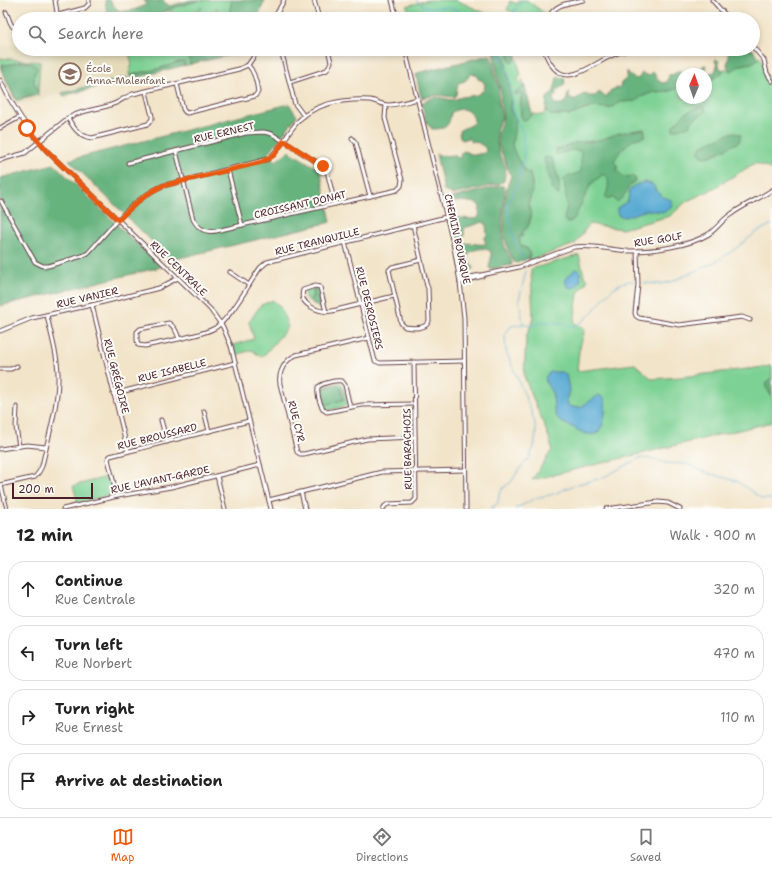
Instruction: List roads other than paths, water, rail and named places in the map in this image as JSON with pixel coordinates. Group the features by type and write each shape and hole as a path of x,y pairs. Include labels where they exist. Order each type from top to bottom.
{"street":[{"path":"55,0 57,12"},
{"path":"73,12 88,7 89,0"},
{"path":"278,12 284,0"},
{"path":"314,0 317,12"},
{"path":"392,0 395,12"},
{"path":"551,12 556,7 583,0"},
{"path":"712,0 723,12"},
{"path":"6,12 12,26"},
{"path":"760,55 764,60 767,73 772,81"},
{"path":"0,160 25,153 75,114 116,103 127,96 239,69 248,65 254,56"},
{"path":"283,56 296,104 304,116"},
{"path":"290,82 327,70 331,62 330,56"},
{"name":"CHEMIN BOURQUE","path":"407,56 454,247 460,280 464,318 466,509"},
{"path":"547,56 550,64 556,70 565,74 573,75 611,56"},
{"path":"177,84 183,109 188,113 255,96 258,89 253,72 248,65"},
{"name":"RUE CENTRALE","path":"0,80 20,117 39,142 213,312 221,323 228,337 235,363 271,509"},
{"path":"0,91 4,89"},
{"path":"68,118 77,133 92,138 148,124 152,120 152,116 146,92"},
{"path":"1,201 35,262 43,266 48,266 88,253 118,220 143,196 162,186 268,159 278,151 296,124 304,116 315,109 348,100 372,100 386,105 418,99"},
{"name":"CROISSANT DONAT","path":"176,151 193,219 200,228 211,232 397,190 401,186 402,180 385,118 386,105"},
{"path":"0,128 20,117"},
{"name":"RUE ERNEST","path":"128,163 255,132 264,132 272,134 323,166 327,171 335,204"},
{"path":"352,138 356,143 370,196"},
{"path":"228,170 242,225"},
{"name":"RUE GOLF","path":"460,280 525,265 574,246 637,251 665,248 700,238 712,232 731,214 772,190"},
{"name":"RUE TRANQUILLE","path":"221,323 229,314 261,266 269,261 446,217"},
{"path":"413,225 421,260 428,291 429,321 428,325 424,327 402,326 389,274 390,268 392,266 421,260"},
{"name":"RUE DESROSIERS","path":"345,242 376,362 464,361"},
{"path":"637,251 638,285 635,313 639,318 679,326 742,317 750,320"},
{"path":"230,272 249,285"},
{"name":"RUE VANIER","path":"0,331 21,322 159,288 178,278"},
{"path":"326,312 320,287 315,286 303,290 302,294 305,302 317,310 326,312 394,296"},
{"name":"RUE GRÉGOIRE","path":"92,305 128,451"},
{"path":"7,509 0,485 35,477 40,472 54,411 58,382 56,356 47,315"},
{"path":"178,339 177,332 169,323 140,329 137,332 138,345 145,346 178,339 207,332 221,323"},
{"name":"RUE CYR","path":"369,338 296,355 291,358 282,368 280,384 297,452 300,454 305,454 370,438 415,438"},
{"name":"RUE BARACHOIS","path":"383,509 388,504 411,504 415,501 416,497 414,362"},
{"name":"RUE ISABELLE","path":"113,394 235,363"},
{"path":"0,370 11,369 17,366"},
{"path":"350,407 345,385 342,381 339,380 322,384 318,387 321,408 324,412 368,404 414,404"},
{"path":"17,407 16,427 19,446"},
{"path":"204,411 209,431"},
{"path":"161,420 167,442"},
{"name":"RUE BROUSSARD","path":"117,496 108,458 111,455 249,421"},
{"path":"0,449 19,446 46,447"},
{"name":"RUE L'AVANT-GARDE","path":"63,509 117,496 171,487 260,465"},
{"path":"269,500 382,472 466,470"},
{"path":"217,476 225,509"},
{"path":"301,492 305,509"},
{"path":"606,509 658,502 668,503 680,509"}],"water":[{"path":"645,182 652,184 661,196 671,200 671,208 664,212 647,210 625,217 619,216 617,208 628,201 629,191 635,185"},
{"path":"575,269 579,270 580,279 576,287 572,288 567,286 565,280"},
{"path":"550,372 562,372 566,374 569,390 567,399 568,405 571,407 581,407 599,395 605,399 604,422 599,431 595,434 586,434 558,419 555,413 553,396 546,381 546,376"}],"waterway":[{"path":"416,0 423,6 431,8 447,7 459,12"},
{"path":"515,12 523,0"},
{"path":"500,56 509,76 513,113 523,133 524,155 517,185 507,205 515,244 524,260"},
{"path":"644,283 660,284 671,282 717,261 755,233 772,224"},
{"path":"523,323 519,300 526,271"},
{"path":"490,509 498,503 499,495 503,488 511,482 529,458 534,447 536,434 535,423 530,408 506,351 505,334 511,326 524,324 531,326 543,322 564,323 571,327 588,317 607,294 615,287 623,283 633,281"},
{"path":"515,509 536,498 554,494 574,485 602,478 640,458 654,459 666,463 687,464 707,473 737,481 762,499 772,499"}],"place":[{"name":"École Anna-Malenfant","path":"70,74"}]}
